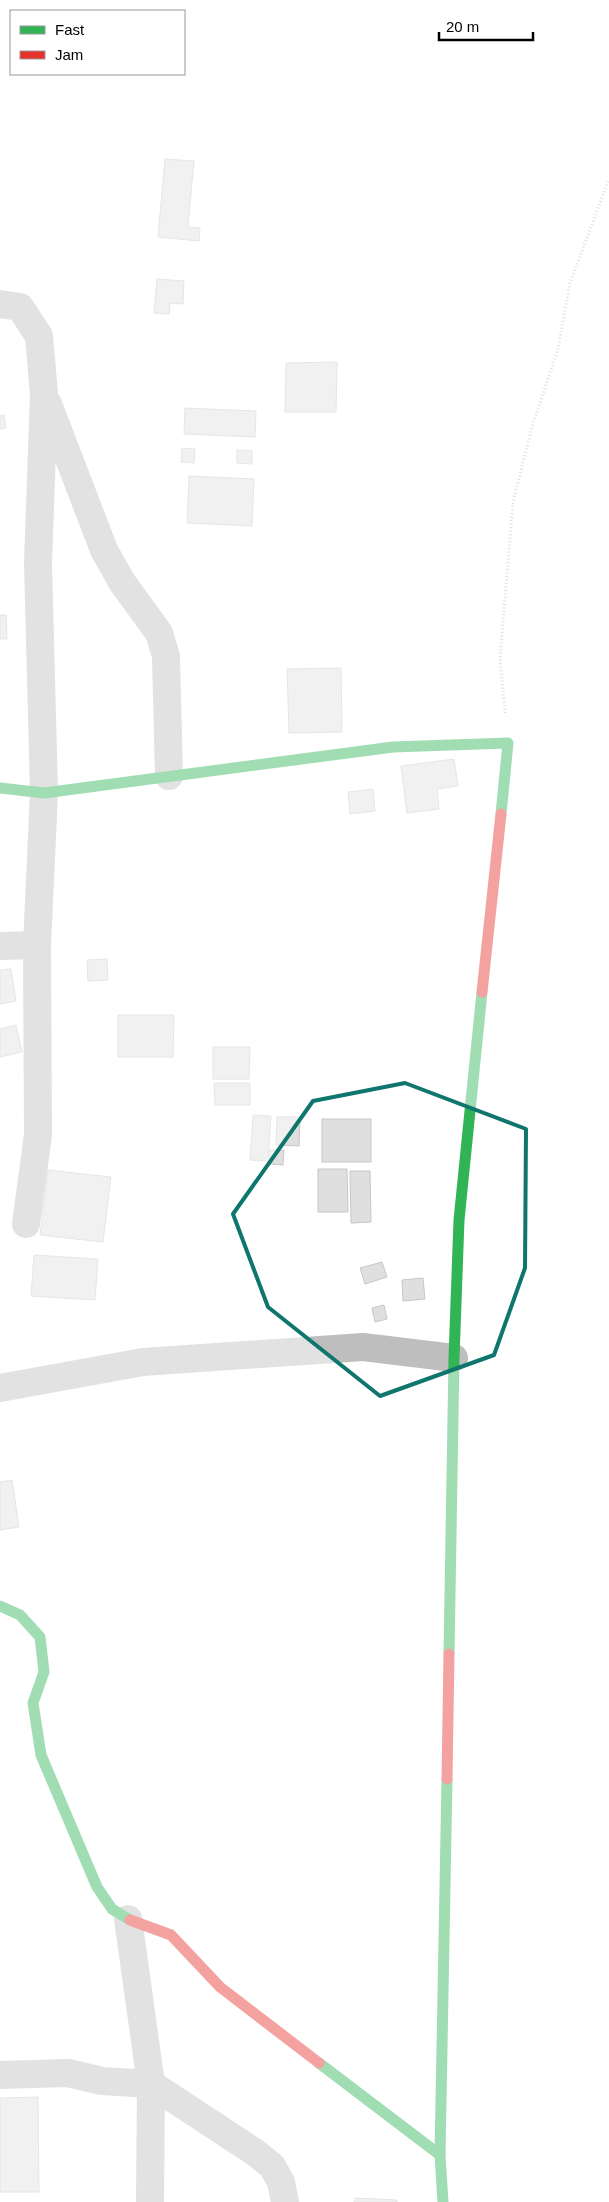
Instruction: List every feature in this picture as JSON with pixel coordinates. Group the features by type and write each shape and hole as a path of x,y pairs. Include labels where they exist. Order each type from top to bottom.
{"street":[{"path":"0,304 20,307 39,336 44,394 38,563 44,793 37,945 38,1135 26,1224"},
{"path":"44,394 104,550 122,582 159,633 166,656 169,776"},
{"path":"0,788 44,793 393,747 508,743 459,1220 454,1358 440,2155 443,2202"},
{"path":"0,946 37,945"},
{"path":"0,1388 143,1362 316,1350 364,1347 454,1358"},
{"path":"0,1606 20,1615 40,1637 44,1672 33,1703 41,1755 97,1887 112,1909 128,1919 171,1934 220,1987 440,2155"},
{"path":"128,1919 151,2084 150,2202"},
{"path":"0,2076 68,2073 102,2081 151,2084 256,2153 272,2166 281,2182 285,2202"}],"path":[{"path":"508,743 500,658 513,502 532,427 558,349 570,283 609,179"}],"highlighted area":[{"path":"405,1083 526,1129 525,1268 494,1355 380,1396 268,1307 233,1214 313,1101"}],"building":[{"path":"165,159 194,161 188,227 200,228 199,241 158,237"},
{"path":"157,279 184,281 183,304 170,303 169,314 154,313"},
{"path":"337,362 336,412 285,412 286,363"},
{"path":"185,408 256,411 255,437 184,434"},
{"path":"4,415 6,428 0,429 0,416"},
{"path":"182,448 195,449 194,463 181,462"},
{"path":"237,450 252,451 252,464 237,463"},
{"path":"189,476 254,479 252,526 187,523"},
{"path":"0,615 6,615 7,639 0,639"},
{"path":"341,668 342,732 289,733 287,669"},
{"path":"454,759 458,786 437,789 439,809 407,813 401,766"},
{"path":"373,789 375,811 350,814 348,792"},
{"path":"107,959 108,980 88,981 87,960"},
{"path":"11,969 16,1001 0,1004 0,970"},
{"path":"118,1015 174,1015 173,1057 118,1057"},
{"path":"16,1025 22,1052 0,1057 0,1029"},
{"path":"213,1047 250,1047 249,1079 213,1079"},
{"path":"214,1083 250,1083 250,1105 215,1105"},
{"path":"253,1115 271,1116 268,1161 250,1160"},
{"path":"277,1117 300,1117 299,1146 276,1145"},
{"path":"322,1119 371,1119 371,1162 322,1162"},
{"path":"270,1150 284,1150 283,1165 270,1164"},
{"path":"318,1169 347,1169 348,1212 318,1212"},
{"path":"48,1170 111,1177 103,1242 40,1235"},
{"path":"350,1171 370,1171 371,1222 351,1223"},
{"path":"34,1255 98,1259 95,1300 31,1296"},
{"path":"382,1262 387,1277 365,1284 360,1268"},
{"path":"423,1278 425,1299 403,1301 402,1280"},
{"path":"384,1305 387,1319 375,1322 372,1308"},
{"path":"12,1480 19,1527 0,1530 0,1482"},
{"path":"38,2097 39,2192 0,2192 0,2098"},
{"path":"355,2198 397,2200 397,2202 354,2202"}],"traffic: fast":[{"path":"0,788 44,793 393,747 508,743 501,814"},
{"path":"449,1654 454,1358 459,1220 482,992"},
{"path":"0,1606 20,1615 40,1637 44,1672 33,1703 41,1755 97,1887 112,1909 130,1920"},
{"path":"443,2202 440,2155 447,1779"},
{"path":"319,2063 440,2155"}],"traffic: jam":[{"path":"482,992 501,814"},
{"path":"447,1779 449,1654"},
{"path":"130,1920 171,1935 220,1987 319,2063"}]}
